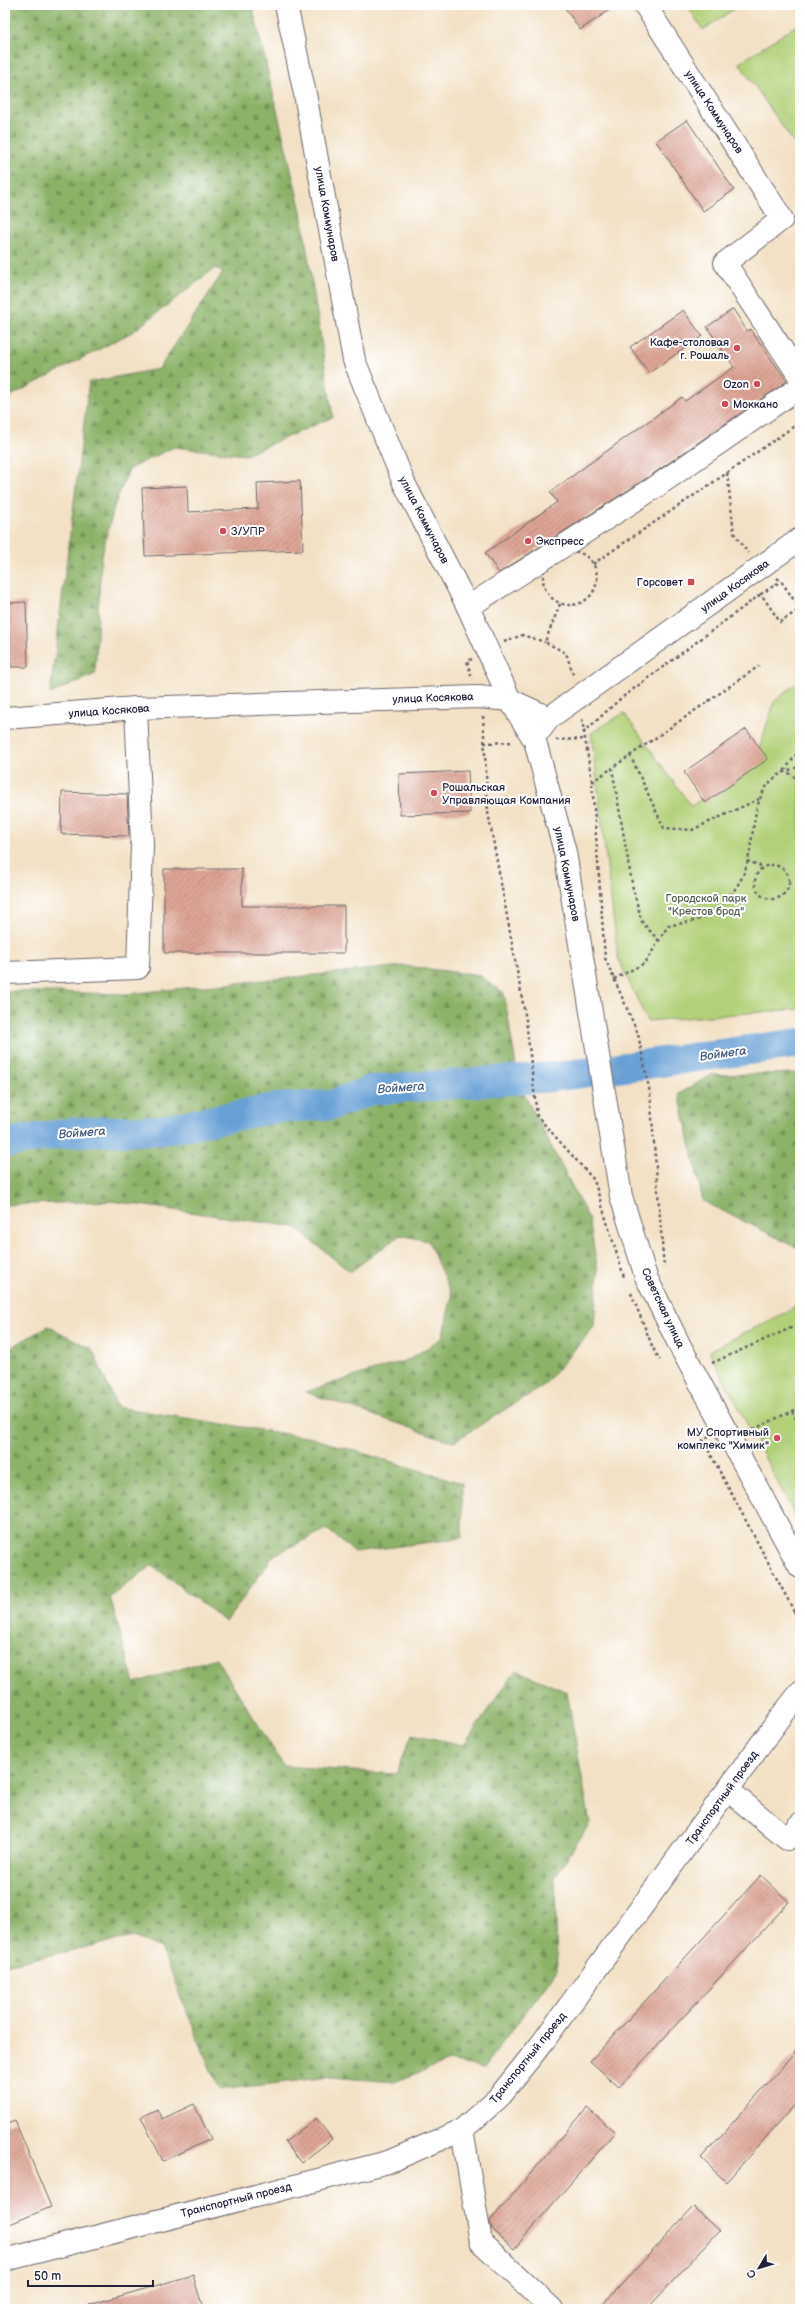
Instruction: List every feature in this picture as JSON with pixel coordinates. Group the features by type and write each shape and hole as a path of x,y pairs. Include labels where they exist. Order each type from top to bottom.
{"street":[{"name":"улица Коммунаров","path":"286,5 306,94 354,360 404,483 468,607 510,700 535,741 565,852 593,1024"},
{"name":"улица Коммунаров","path":"645,5 782,219 725,263 800,377"},
{"path":"468,607 654,488 800,387"},
{"name":"улица Косякова","path":"5,718 136,708 478,697 510,700 549,718 800,539"},
{"path":"5,973 138,968 142,845 136,708"},
{"path":"535,741 537,735 549,718"},
{"name":"Советская улица","path":"593,1024 621,1196 646,1277 800,1567"},
{"name":"Транспортный проезд","path":"5,2260 388,2162 462,2130 498,2098 542,2043 782,1714 800,1693"},
{"path":"728,1790 787,1839 800,1824"},
{"path":"462,2130 481,2242 552,2309"}],"path":[{"path":"593,564 727,474 793,427 800,428"},
{"path":"727,474 734,533 759,568 781,581 800,609 780,622 761,594"},
{"path":"572,551 588,558 593,564 597,580 591,596 577,605 560,604 550,596 543,585 543,576 549,561 563,552 572,551"},
{"path":"583,733 620,699 761,594 781,581"},
{"path":"560,604 545,642 566,653 580,696 583,733 592,782 605,958 638,1034 650,1093 665,1272"},
{"path":"592,782 759,666"},
{"path":"478,697 482,713 488,812 526,1020 537,1116 594,1180 617,1260 626,1282"},
{"path":"614,979 645,963 668,926 706,916 728,898 745,871 762,790 785,770 800,749"},
{"path":"630,755 664,828 692,830 760,799"},
{"path":"785,770 800,767"},
{"path":"612,768 633,889 642,922 659,941"},
{"path":"785,770 800,781"},
{"path":"747,861 764,867 776,866 786,872 789,886 780,897 766,898 757,889 756,876 764,867"},
{"path":"629,1289 653,1348 660,1360"},
{"path":"712,1363 800,1324"},
{"path":"708,1356 715,1370"},
{"path":"748,1432 800,1407"},
{"path":"792,1411 800,1427"},
{"path":"751,1439 742,1420 703,1440 800,1622"},
{"path":"794,1612 800,1609"}],"green space":[{"path":"5,5 252,5 301,211 333,417 246,455 174,447 129,469 115,504 101,558 95,674 50,694 89,382 159,369 223,272 215,268 134,331 5,399"},
{"path":"687,5 740,5 703,30"},
{"path":"800,23 800,152 739,63"},
{"name":"Городской парк \"Крестов брод\"","path":"800,680 800,1009 647,1021 618,958 591,733 624,713 691,806 754,765 774,702"},
{"path":"404,966 479,975 504,993 519,1084 589,1219 598,1272 594,1327 543,1386 453,1442 305,1392 410,1359 442,1338 452,1296 428,1241 400,1235 350,1272 295,1227 111,1201 5,1205 5,991 126,994"},
{"path":"800,1073 800,1249 703,1201 679,1094 711,1075"},
{"name":"МУ Спортивный комплекс \"Химик\"","path":"800,1305 800,1525 709,1351"},
{"path":"48,1326 92,1349 117,1407 312,1438 462,1483 462,1538 354,1552 327,1529 274,1555 226,1622 152,1565 110,1597 134,1683 216,1658 284,1766 396,1774 412,1734 464,1745 516,1670 567,1692 590,1823 555,1877 557,1970 484,2068 449,2061 394,2082 330,2077 219,2090 161,1948 133,1937 5,1965 5,1351"}],"building":[{"path":"563,5 617,5 580,30"},
{"path":"687,120 734,190 703,211 656,141"},
{"path":"733,309 747,331 750,329 787,381 647,478 499,573 485,553 557,502 550,492 682,397 685,401 734,367 707,327"},
{"path":"683,310 702,336 649,373 630,347"},
{"name":"З/УПР","path":"300,481 303,550 145,556 142,488 187,486 188,512 258,509 257,483"},
{"path":"26,602 28,667 11,667 11,661 5,662 7,603"},
{"path":"746,729 768,759 705,803 684,772"},
{"name":"Рошальская Управляющая Компания","path":"468,771 470,813 400,815 399,774"},
{"path":"62,792 127,794 129,836 61,834"},
{"path":"164,869 242,869 242,906 344,906 344,953 164,953"},
{"path":"761,1875 789,1902 619,2087 590,2061"},
{"path":"800,2047 800,2099 726,2182 701,2158"},
{"path":"194,2104 211,2139 163,2161 141,2117 157,2109 162,2119"},
{"path":"587,2108 615,2132 514,2249 492,2229 490,2221"},
{"path":"316,2118 332,2139 301,2163 285,2142"},
{"path":"15,2121 51,2207 5,2226 5,2125"},
{"path":"693,2207 719,2231 647,2309 599,2309"},
{"path":"193,2275 203,2309 90,2309 89,2305"}],"waterway":[{"name":"Воймега","path":"5,1143 74,1132 161,1130 276,1108 331,1105 371,1090 553,1077 800,1043"}],"place":[{"name":"Кафе-столовая г. Рошаль","path":"737,348"},
{"name":"Ozon","path":"757,384"},
{"name":"Моккано","path":"725,404"},
{"name":"З/УПР","path":"223,531"},
{"name":"Экспресс","path":"528,541"},
{"name":"Горсовет","path":"691,582"},
{"name":"Рошальская Управляющая Компания","path":"434,793"},
{"name":"МУ Спортивный комплекс \"Химик\"","path":"777,1438"}]}
